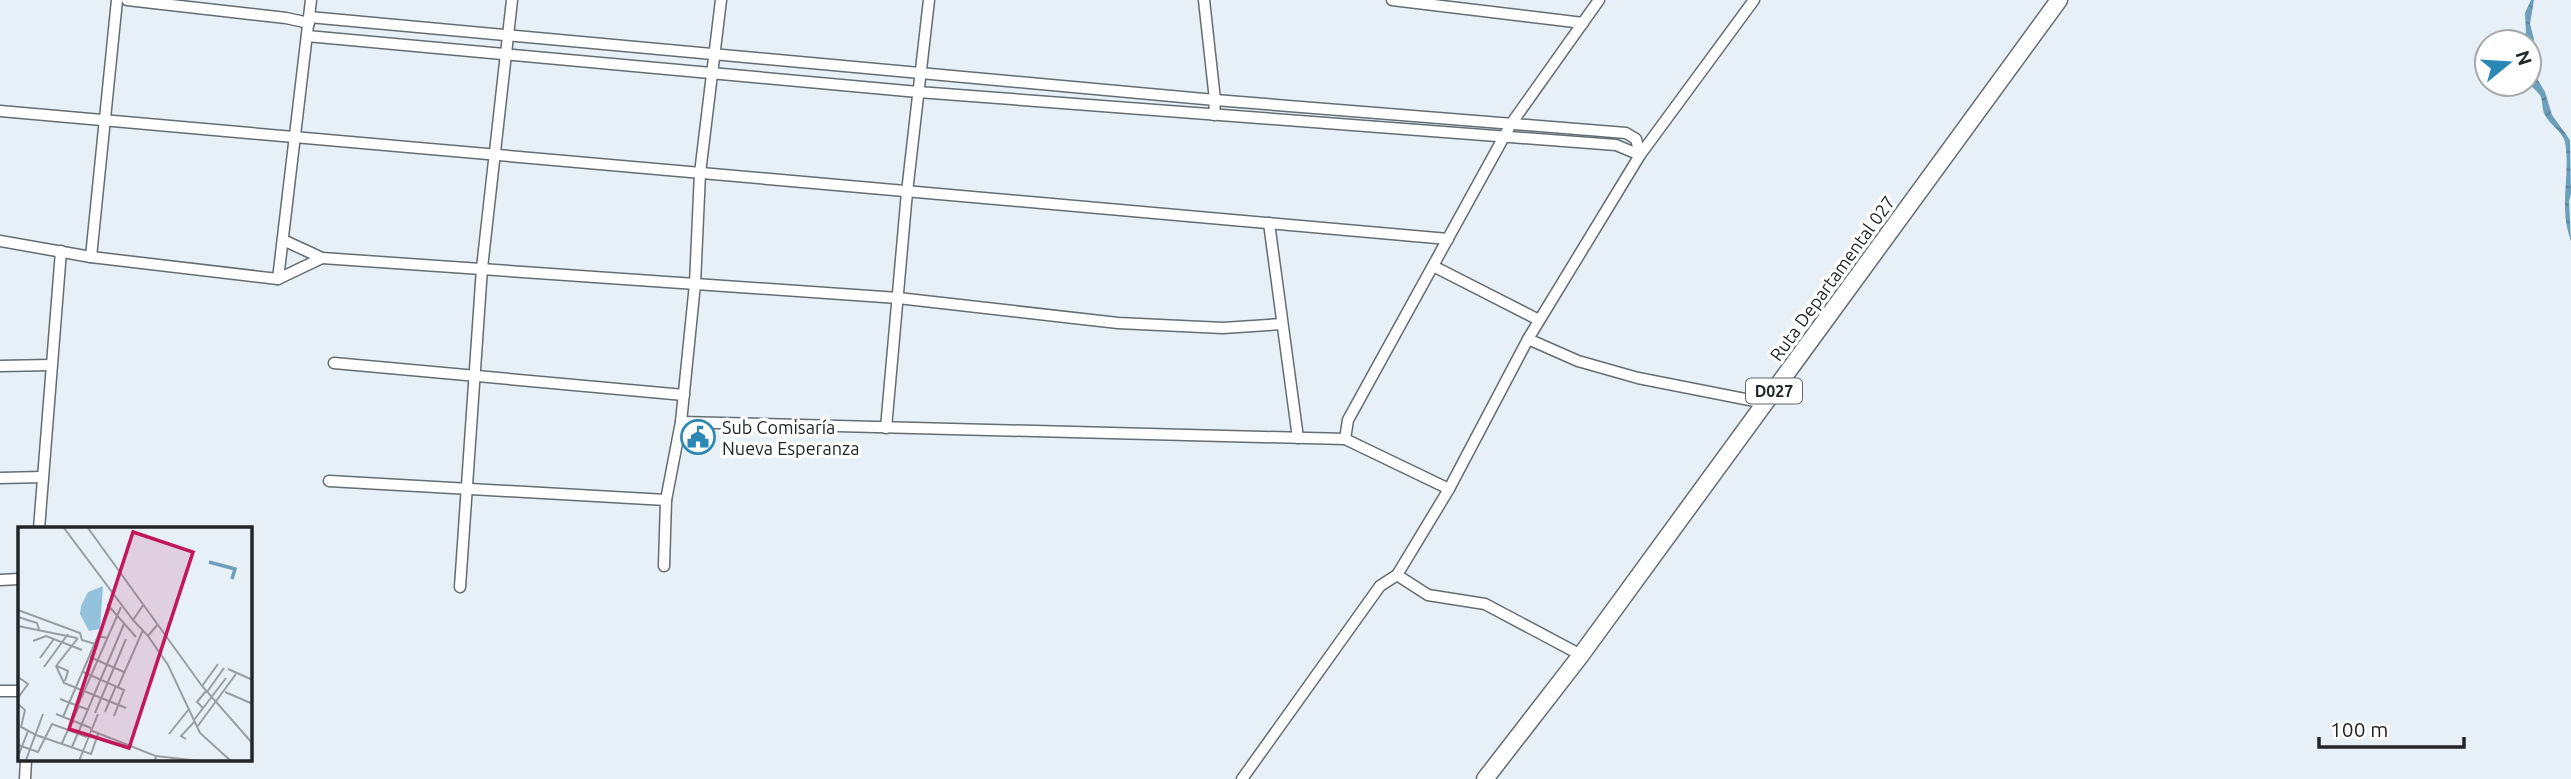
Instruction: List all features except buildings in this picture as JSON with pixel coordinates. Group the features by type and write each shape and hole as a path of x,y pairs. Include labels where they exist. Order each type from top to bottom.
{"main road":[{"name":"Ruta Departamental 027","path":"1485,779 1581,655 2059,0"}],"street":[{"path":"91,257 117,0"},
{"path":"127,0 286,18 921,71 1215,100 1626,133 1636,139 1640,155"},
{"path":"278,279 311,0"},
{"path":"460,587 469,489 482,268 512,0"},
{"path":"664,566 666,500 684,395 695,284 700,173 721,0"},
{"path":"886,428 907,191 929,0"},
{"path":"1205,0 1215,100 1214,116"},
{"path":"1392,0 1583,23"},
{"path":"1345,439 1349,420 1511,124 1599,0"},
{"path":"1242,779 1380,586 1397,575 1449,489 1528,339 1640,155 1754,0"},
{"path":"307,36 918,92 1616,145 1640,155"},
{"path":"0,111 1448,239"},
{"path":"1269,223 1298,438"},
{"path":"282,240 322,258 898,298 1118,323 1223,328 1282,324"},
{"path":"0,241 91,257 278,279 322,258"},
{"path":"39,527 61,251"},
{"path":"1433,265 1539,320"},
{"path":"1528,339 1578,361 1638,378 1765,403"},
{"path":"334,363 684,395"},
{"path":"0,366 51,365"},
{"path":"681,422 1345,439 1449,489"},
{"path":"0,478 42,477"},
{"path":"329,481 666,500"},
{"path":"1397,575 1428,595 1485,604 1581,655"},
{"path":"0,580 18,579"},
{"path":"0,691 18,691"}],"water":[{"path":"2531,0 2534,0 2531,28 2526,28 2525,13"},
{"path":"2543,89 2552,115 2570,140 2571,241 2565,216 2565,142 2545,115"}],"place":[{"name":"Sub Comisaría Nueva Esperanza","path":"698,437"}]}
